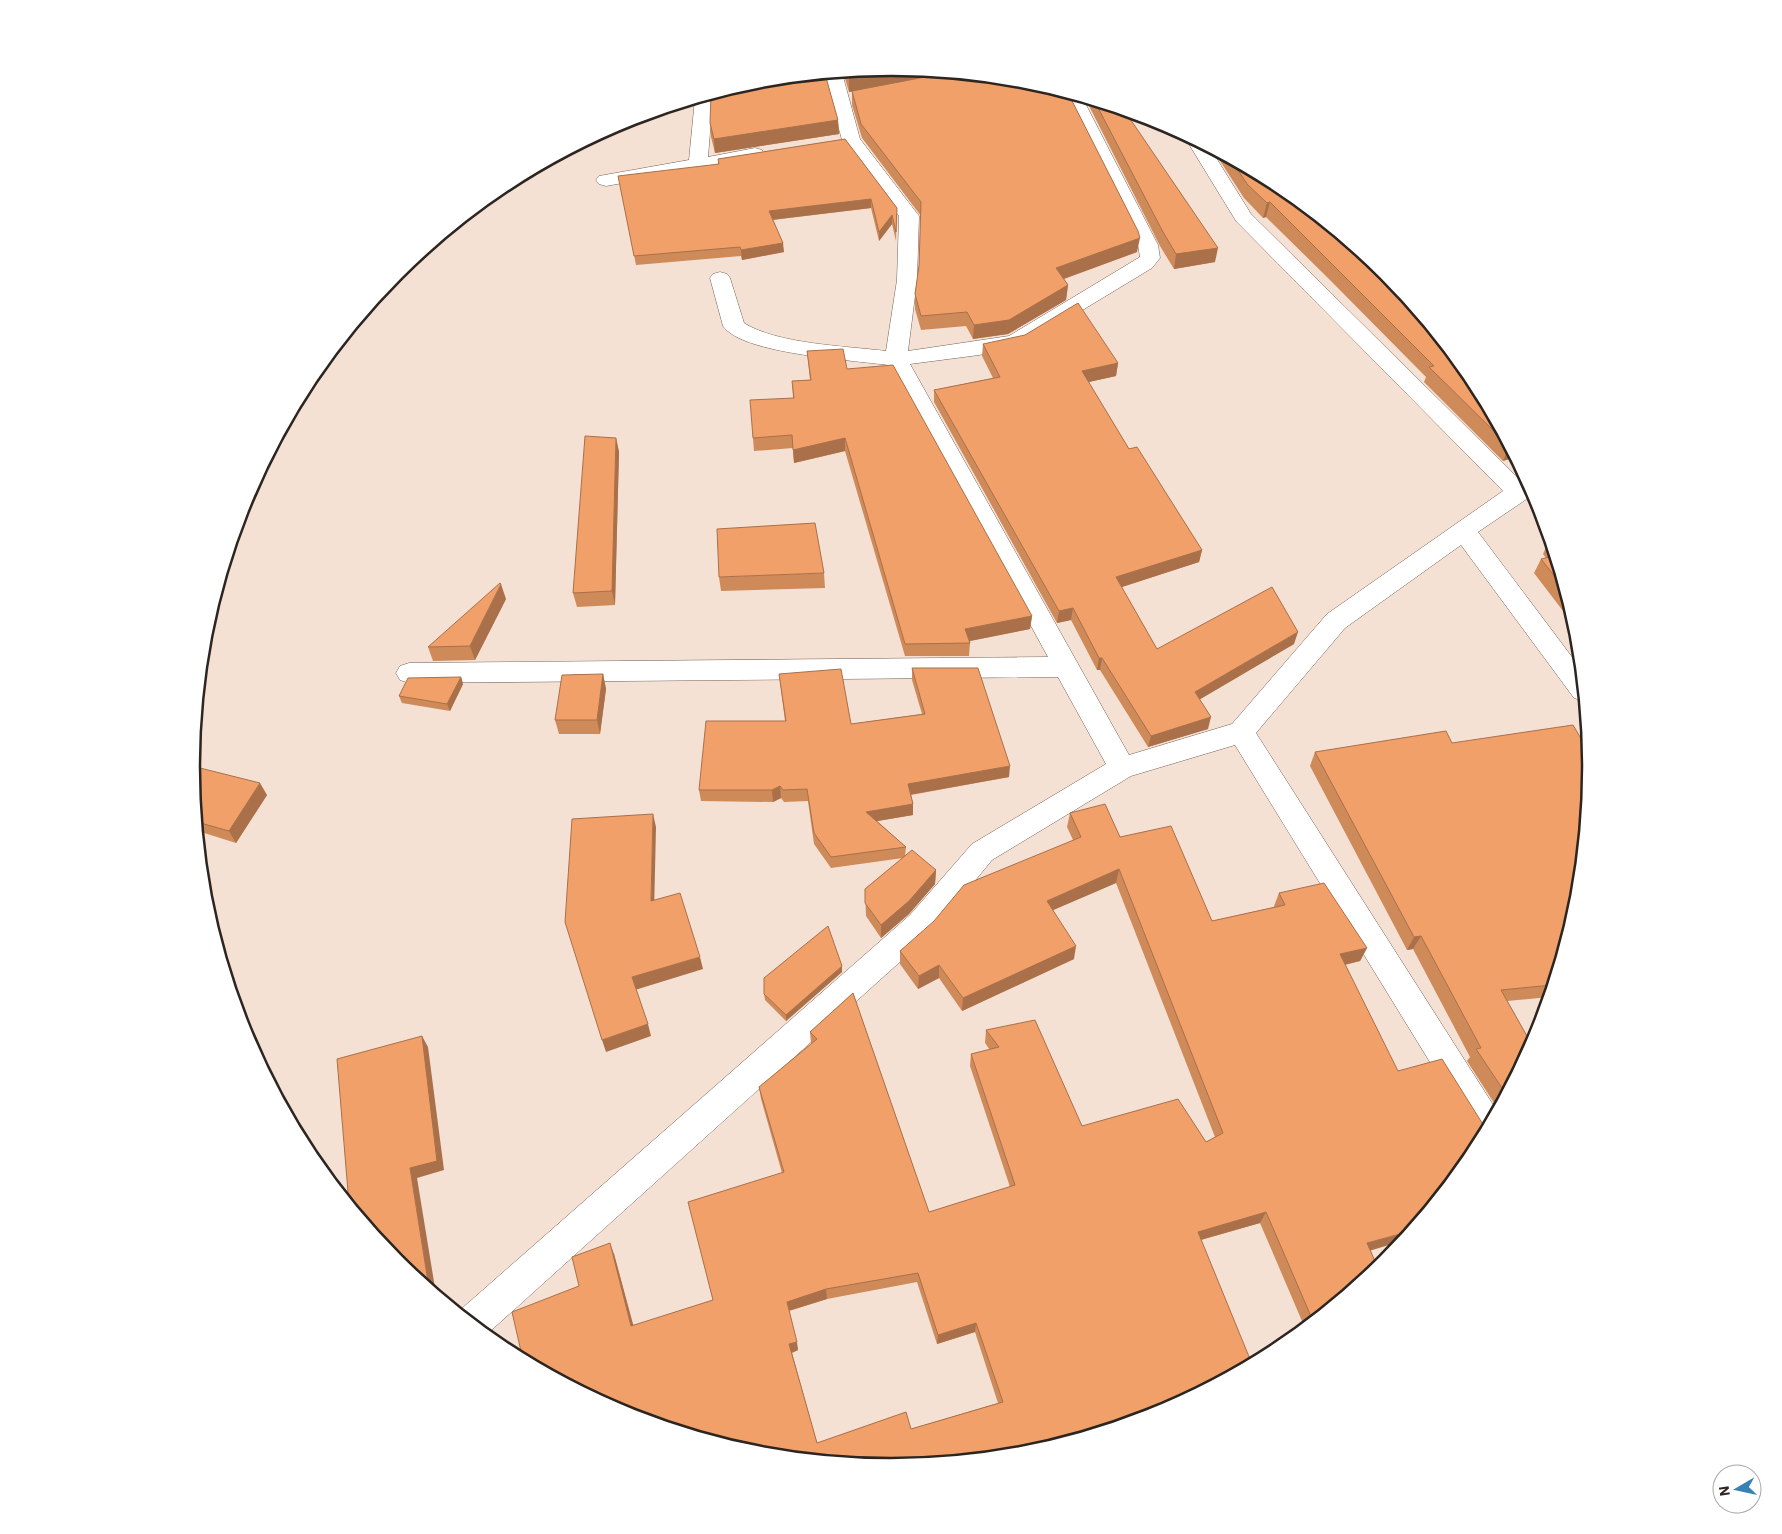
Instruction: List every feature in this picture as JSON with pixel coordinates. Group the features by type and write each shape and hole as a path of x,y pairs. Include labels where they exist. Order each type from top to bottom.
{"street":[{"path":"837,79 850,99 842,141 909,216 907,280 896,359 1122,768"},
{"path":"720,278 734,326 748,334 778,344 896,359 979,348 1015,341 1136,269 1150,258 1148,246 1075,101"},
{"path":"698,163 703,103"},
{"path":"1201,149 1243,217 1522,487"},
{"path":"606,180 775,151"},
{"path":"1211,165 1224,162"},
{"path":"477,1320 921,924 982,852 1122,768 1241,732 1336,620 1523,490"},
{"path":"1463,530 1576,682"},
{"path":"409,673 1067,667"},
{"path":"1241,732 1484,1120"}],"building":[{"path":"923,77 981,82 1072,101 1140,238 1056,268 1068,285 1009,320 974,325 967,312 921,316 915,294 919,266 921,202 861,124 852,91"},
{"path":"827,80 838,120 714,139 710,123 711,100 756,90"},
{"path":"1098,109 1131,120 1218,248 1176,254"},
{"path":"845,139 897,208 896,232 892,215 879,232 871,199 769,211 783,243 741,250 740,247 634,256 618,176 719,164 718,159"},
{"path":"1238,170 1312,219 1379,279 1439,346 1465,383 1494,432 1429,367 1434,366 1270,202 1267,203 1247,184"},
{"path":"1078,303 1118,363 1082,371 1129,449 1137,447 1202,550 1116,577 1157,649 1272,587 1298,632 1195,692 1211,717 1151,736 1102,658 1099,658 1073,608 1059,611 934,390 1000,377 983,344 1025,335"},
{"path":"843,349 847,369 893,365 1032,616 965,629 970,643 905,644 845,438 793,450 792,435 753,438 750,400 794,398 792,381 811,380 807,351"},
{"path":"585,436 616,438 612,591 573,593"},
{"path":"815,523 824,573 719,577 717,529"},
{"path":"1549,557 1554,576 1541,559"},
{"path":"500,583 470,646 428,647"},
{"path":"912,668 978,668 1010,766 908,784 913,804 866,812 906,847 831,857 814,833 807,789 783,790 780,786 772,790 699,790 706,721 786,721 779,674 841,669 851,724 925,714"},
{"path":"603,674 597,720 555,720 562,675"},
{"path":"461,677 447,704 399,696 408,678"},
{"path":"1573,725 1581,738 1582,767 1580,812 1576,857 1568,902 1558,946 1546,986 1501,990 1527,1036 1502,1088 1476,1049 1481,1048 1421,936 1414,937 1315,752 1446,731 1452,743"},
{"path":"200,768 260,783 229,831 203,824"},
{"path":"1105,804 1120,837 1171,826 1212,921 1285,905 1279,893 1324,883 1367,948 1340,954 1398,1071 1442,1059 1482,1123 1439,1188 1398,1234 1367,1243 1374,1259 1346,1286 1311,1316 1266,1212 1198,1232 1249,1357 1197,1387 1113,1421 1070,1434 1026,1444 981,1452 936,1456 891,1458 801,1452 712,1434 669,1421 585,1387 521,1349 512,1312 579,1286 572,1257 610,1243 631,1326 713,1300 688,1202 784,1172 759,1087 817,1039 810,1032 853,993 929,1212 1015,1185 971,1054 999,1047 986,1030 1035,1020 1082,1126 1178,1099 1206,1142 1223,1133 1119,869 1047,901 1076,946 963,998 939,965 919,976 900,951 934,921 964,885 1081,837 1070,813","holes":["918,1273 938,1335 976,1323 1003,1402 911,1429 906,1412 817,1443 789,1344 797,1342 787,1302 826,1289"]},
{"path":"653,814 651,901 680,893 700,957 632,977 648,1024 602,1040 565,922 572,819"},
{"path":"912,850 936,870 909,901 881,925 865,903 865,889"},
{"path":"828,926 842,966 786,1015 764,994 764,978"},
{"path":"422,1036 437,1161 410,1168 427,1278 403,1255 348,1194 337,1059"}]}
